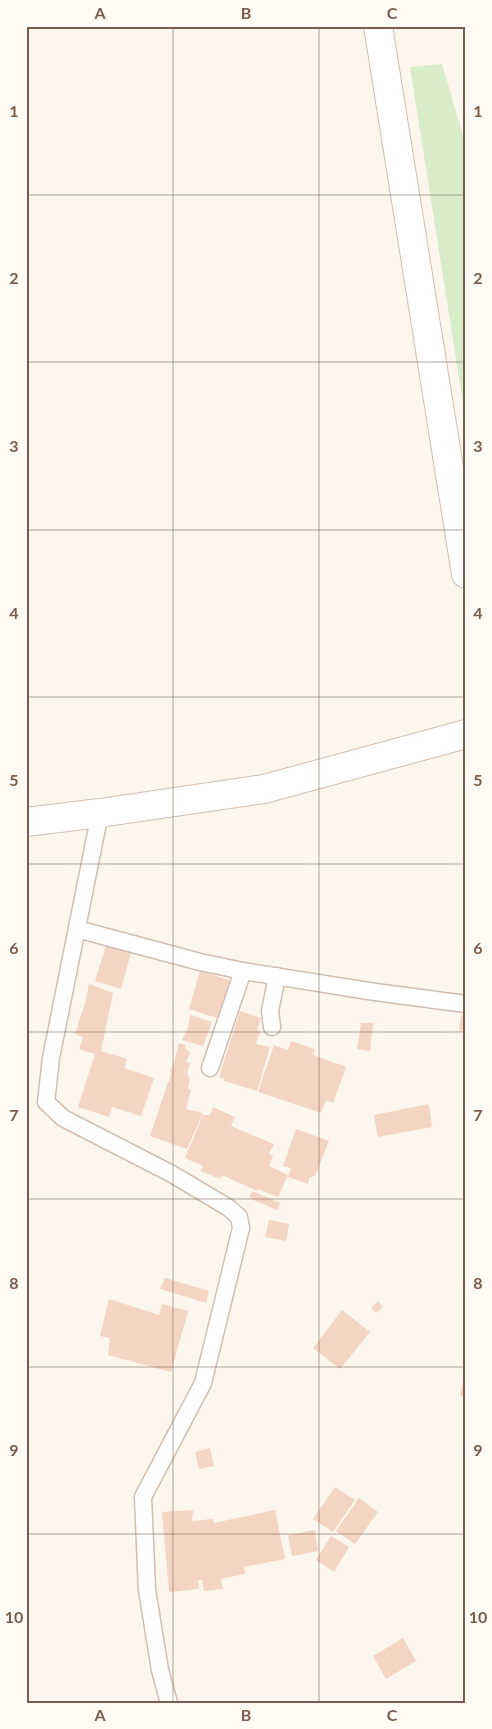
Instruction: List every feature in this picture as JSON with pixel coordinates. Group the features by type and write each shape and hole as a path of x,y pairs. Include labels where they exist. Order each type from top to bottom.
{"street":[{"path":"378,26 466,574"},
{"path":"26,822 264,789 466,734"}],"lane":[{"path":"100,813 51,1058 46,1102 63,1118 172,1174 229,1208 239,1217 241,1228 202,1383 143,1497 146,1590 160,1670 168,1703"},
{"path":"77,929 200,962 243,971 466,1004"},
{"path":"210,1068 243,971"},
{"path":"272,1027 270,1011 277,976"}],"green space":[{"path":"442,64 466,146 466,422 410,67"}],"building":[{"path":"107,942 132,949 121,989 95,981"},
{"path":"200,971 232,981 220,1019 189,1009"},
{"path":"89,984 113,993 101,1051 127,1059 124,1068 154,1078 141,1116 112,1107 109,1117 78,1107 95,1054 79,1049 83,1037 75,1034"},
{"path":"240,1011 261,1018 257,1030 260,1031 256,1044 270,1047 257,1091 224,1081 224,1079 219,1077"},
{"path":"190,1015 212,1022 203,1046 182,1040 188,1028"},
{"path":"461,1015 466,1016 466,1031 459,1030"},
{"path":"361,1023 373,1023 370,1051 357,1049"},
{"path":"291,1041 315,1049 313,1055 346,1067 333,1103 326,1100 321,1113 258,1092 274,1045 288,1050"},
{"path":"179,1043 186,1045 185,1048 190,1053 186,1062 190,1063 187,1073 190,1079 188,1089 191,1090 186,1109 203,1113 187,1149 150,1136 168,1082 171,1082 169,1081 170,1069 172,1069"},
{"path":"429,1104 432,1127 378,1137 374,1115"},
{"path":"213,1107 235,1117 231,1126 274,1144 269,1154 273,1156 269,1166 288,1175 278,1197 258,1189 257,1191 222,1175 220,1179 201,1171 203,1166 185,1158 203,1115 210,1115"},
{"path":"296,1129 329,1141 315,1176 310,1177 308,1184 288,1177 291,1168 283,1166"},
{"path":"252,1191 280,1203 277,1210 249,1198"},
{"path":"269,1220 289,1224 286,1241 265,1237"},
{"path":"165,1278 209,1291 206,1303 160,1289"},
{"path":"109,1299 159,1315 162,1304 188,1311 171,1372 108,1355 110,1338 100,1336"},
{"path":"378,1301 383,1307 377,1313 371,1308"},
{"path":"342,1310 370,1332 340,1369 313,1348"},
{"path":"464,1377 466,1377 466,1397 460,1396"},
{"path":"210,1448 214,1466 199,1469 195,1452"},
{"path":"335,1487 355,1500 333,1532 313,1519"},
{"path":"359,1498 378,1512 355,1544 336,1531"},
{"path":"193,1510 192,1521 213,1519 214,1523 275,1510 285,1559 244,1567 245,1574 221,1579 223,1589 204,1591 202,1580 198,1580 199,1589 169,1592 162,1512"},
{"path":"315,1530 318,1551 292,1556 288,1535"},
{"path":"331,1536 349,1547 334,1572 316,1560"},
{"path":"403,1638 416,1661 386,1679 373,1656"}]}
